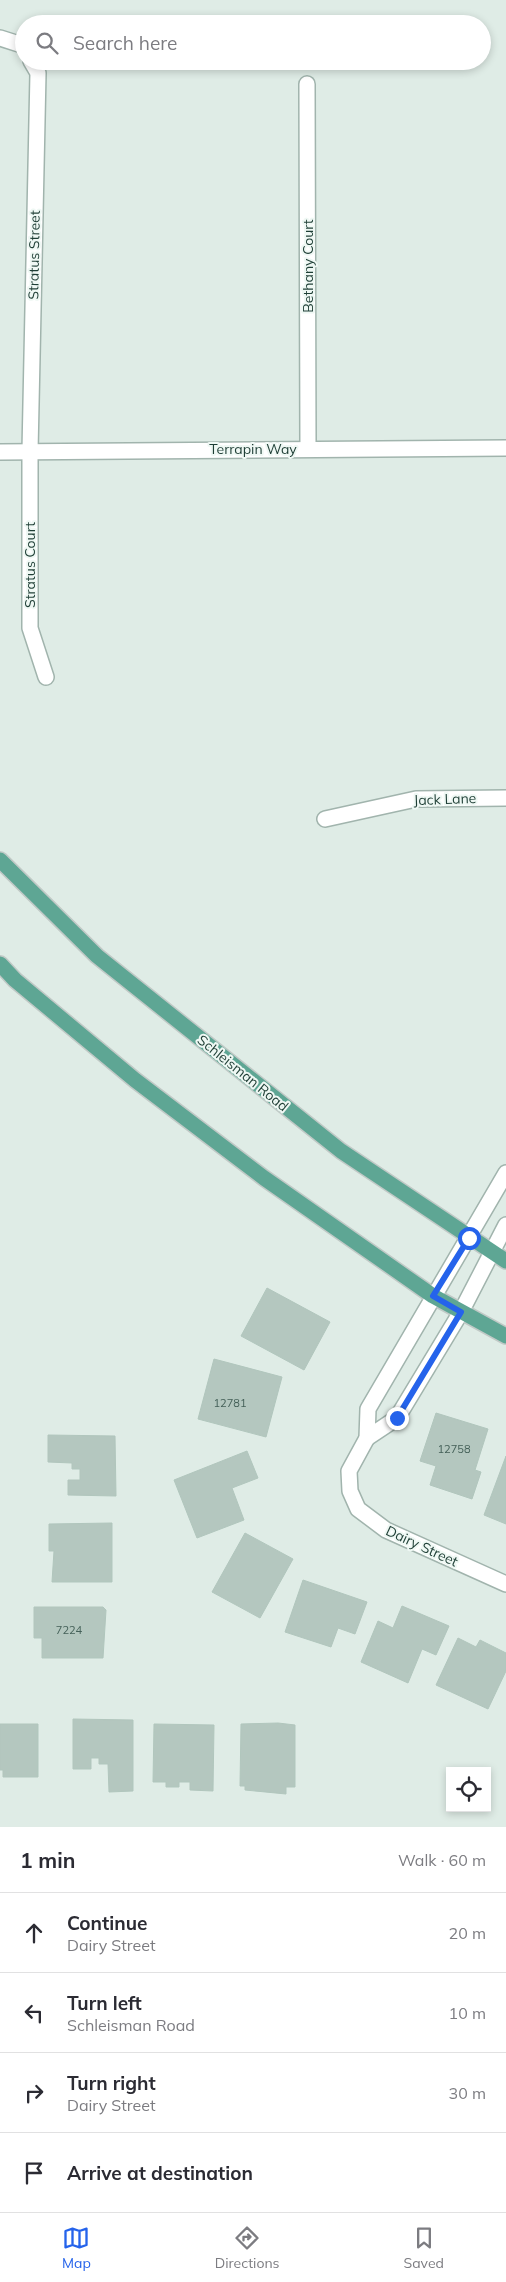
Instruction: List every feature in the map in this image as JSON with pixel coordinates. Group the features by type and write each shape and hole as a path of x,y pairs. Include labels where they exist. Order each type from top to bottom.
{"main road":[{"name":"Schleisman Road","path":"0,860 97,956 341,1151 506,1261"},
{"path":"0,964 16,980 134,1080 264,1178 433,1296 506,1336"}],"street":[{"path":"0,38 15,43"},
{"name":"Stratus Street","path":"30,451 38,73 36,70"},
{"name":"Bethany Court","path":"307,84 308,448"},
{"name":"Terrapin Way","path":"0,452 308,448 506,448"},
{"name":"Stratus Court","path":"30,451 30,628 46,677"},
{"name":"Jack Lane","path":"325,819 416,799 506,798"},
{"name":"Dairy Street","path":"506,1173 368,1409 367,1438 349,1471 350,1491 358,1509 386,1530 506,1584"},
{"name":"Dairy Street","path":"367,1438 397,1418 461,1312 506,1225"}],"building":[{"path":"267,1288 330,1322 304,1370 241,1336"},
{"path":"214,1359 282,1377 266,1437 198,1419"},
{"path":"436,1413 488,1429 475,1470 481,1472 472,1499 430,1485 436,1466 420,1461"},
{"path":"48,1435 115,1436 116,1496 68,1495 68,1480 80,1480 80,1469 72,1469 72,1463 48,1462"},
{"path":"247,1451 258,1478 232,1488 244,1520 197,1538 174,1480"},
{"path":"506,1456 506,1524 484,1515"},
{"path":"112,1523 112,1582 52,1582 54,1551 49,1551 49,1524"},
{"path":"245,1533 293,1559 260,1618 212,1592"},
{"path":"303,1580 367,1602 355,1634 338,1628 331,1647 285,1632"},
{"path":"402,1606 449,1626 436,1655 422,1649 408,1683 361,1662 378,1621 393,1628"},
{"path":"34,1607 103,1607 106,1610 103,1658 42,1658 42,1638 34,1638"},
{"path":"458,1638 476,1647 480,1640 506,1653 506,1671 488,1709 436,1685"},
{"path":"73,1719 133,1720 133,1791 109,1792 108,1764 99,1764 99,1758 91,1758 91,1769 73,1769"},
{"path":"278,1723 295,1725 295,1787 286,1787 286,1794 245,1790 245,1786 240,1786 241,1724"},
{"path":"0,1724 38,1724 38,1777 3,1777 3,1770 0,1770"},
{"path":"154,1724 214,1725 213,1791 190,1790 190,1782 179,1782 179,1787 166,1787 166,1782 153,1782"}],"route":[{"path":"397,1418 461,1312 433,1296 469,1238"}]}
